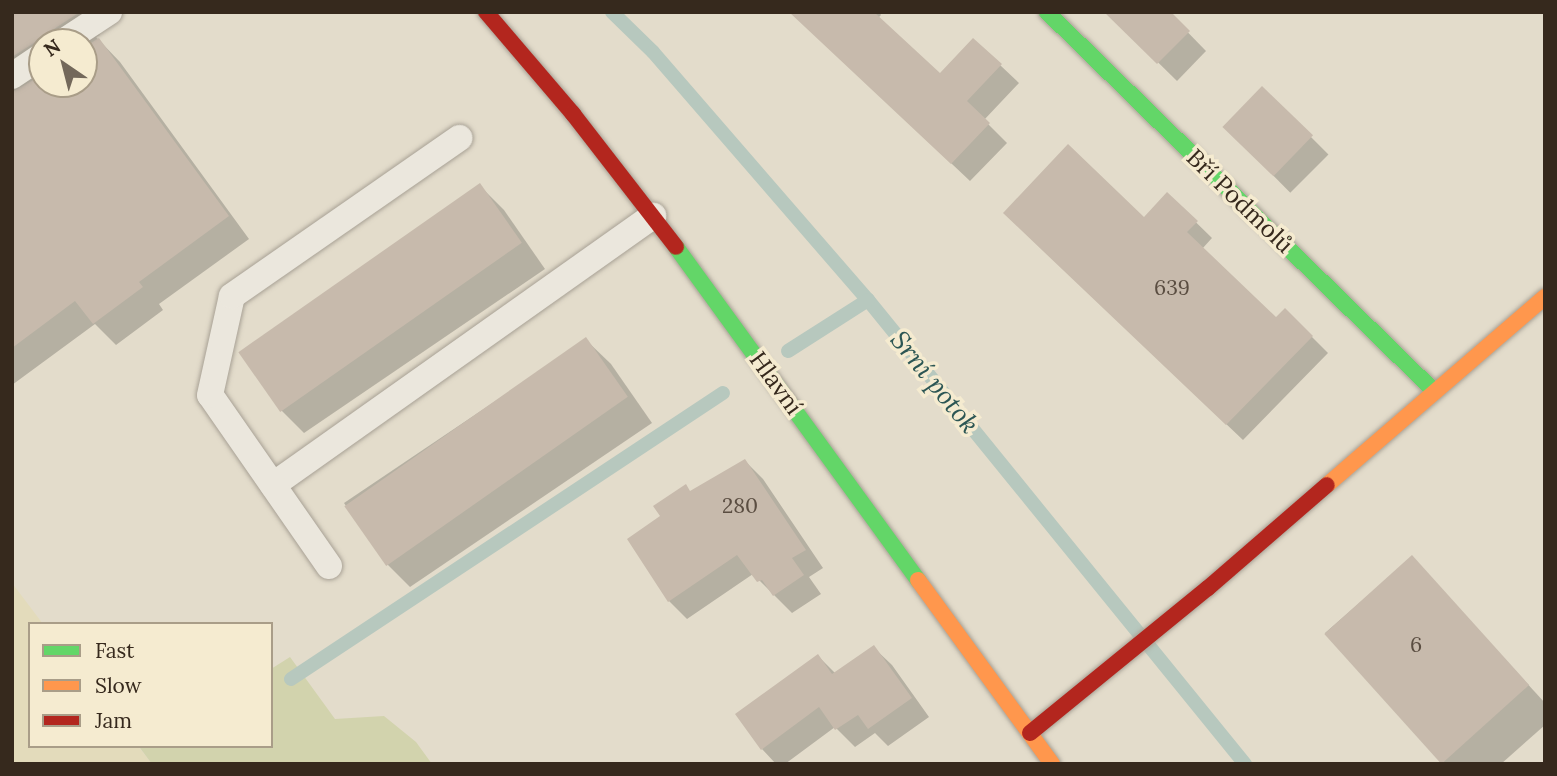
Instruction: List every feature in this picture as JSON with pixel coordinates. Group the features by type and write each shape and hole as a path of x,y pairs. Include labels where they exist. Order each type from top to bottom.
{"street":[{"name":"Hlavní","path":"486,12 573,114 653,215 1052,764"},
{"name":"Bří Podmolů","path":"1047,12 1434,391"},
{"path":"1030,733 1163,625 1545,296"}],"lane":[{"path":"84,28 109,12"},
{"path":"12,76 28,65"},
{"path":"329,566 210,395 232,296 459,138"},
{"path":"273,485 653,215"}],"shaded area":[{"path":"12,583 41,622 28,622 28,748 140,748 152,764 12,764"}],"green space":[{"path":"290,657 335,719 384,716 416,742 432,764 152,764 140,748 273,748 273,668"}],"building":[{"path":"12,12 80,12 56,28 28,28 28,47 12,57"},
{"path":"789,12 874,12 940,73 973,38 1002,64 967,101 990,123 951,164"},
{"path":"1104,12 1171,12 1190,31 1157,64"},
{"path":"98,39 229,216 139,282 143,287 93,324 75,301 12,348 12,92 28,83 28,98 98,98"},
{"path":"1262,86 1313,135 1273,176 1222,127"},
{"path":"1068,144 1144,217 1167,192 1198,221 1187,232 1276,317 1285,308 1313,336 1226,425 1003,213"},
{"path":"480,183 522,243 280,412 238,352"},
{"path":"586,337 628,397 386,566 344,506"},
{"path":"745,459 806,550 792,558 804,575 773,596 762,580 757,582 737,555 668,602 627,539 660,516 653,506 686,484 690,491"},
{"path":"1412,555 1529,685 1441,764 1324,634"},
{"path":"874,645 912,698 868,729 858,715 835,730 819,707 761,750 735,714 818,654 832,674"}],"waterway":[{"name":"Srní potok","path":"612,12 653,52 868,300 1245,764"},
{"path":"788,351 868,300"},
{"path":"291,679 723,393"}],"traffic: fast":[{"path":"1047,12 1434,391"},
{"path":"676,247 918,580"}],"traffic: slow":[{"path":"1327,485 1545,297"},
{"path":"918,580 1052,764"}],"traffic: jam":[{"path":"486,12 573,114 676,247"},
{"path":"1030,733 1208,588 1327,485"}]}
